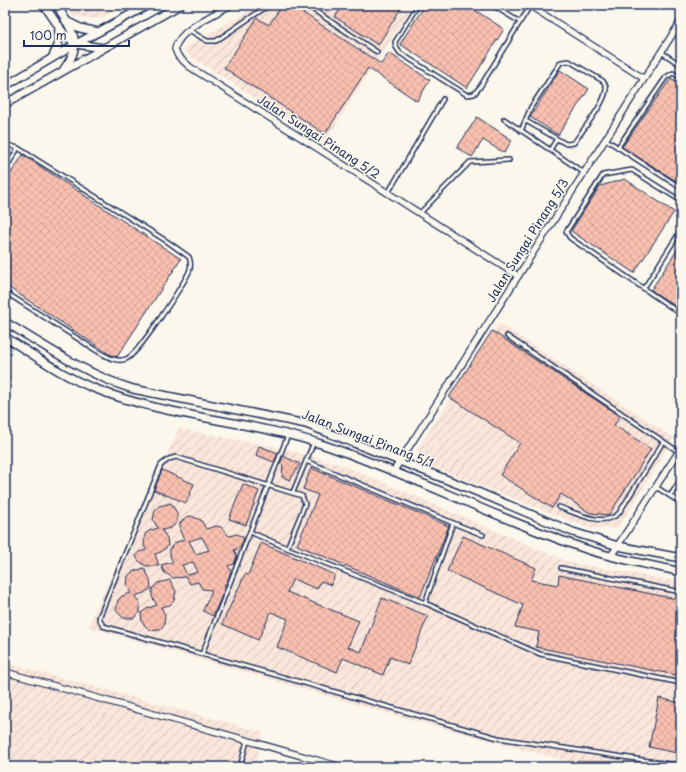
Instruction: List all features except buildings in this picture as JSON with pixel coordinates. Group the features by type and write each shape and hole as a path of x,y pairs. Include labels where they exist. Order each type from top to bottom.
{"street":[{"path":"44,5 58,26 76,44 103,48"},
{"path":"5,86 76,44 148,5"},
{"path":"5,104 180,5"},
{"name":"Jalan Sungai Pinang 5/2","path":"231,5 189,30 179,38 175,49 178,56 190,67 518,276"},
{"path":"48,12 57,6 74,35 76,44 74,55 62,71"},
{"path":"530,6 643,78"},
{"path":"66,21 80,28 98,32"},
{"name":"Jalan Sungai Pinang 5/3","path":"393,472 643,78 681,21"},
{"path":"50,60 58,46 58,26"},
{"name":"Jalan Sungai Pinang 5/1","path":"5,322 84,370 113,383 133,389 306,424 573,532 618,546 681,558"},
{"name":"Jalan Sungai Pinang 5/1","path":"5,337 58,370 95,389 144,404 314,442 584,548 611,556 681,572"},
{"path":"611,556 680,450"},
{"path":"5,672 341,767"}],"lane":[{"path":"189,30 207,41 216,41 269,5"},
{"path":"306,5 377,52"},
{"path":"418,5 395,42 396,47 400,53 467,94 474,94 480,87 530,6"},
{"path":"492,5 520,22"},
{"path":"660,52 681,65"},
{"path":"521,131 531,107 561,62 569,61 603,81 606,90 602,101 574,143 566,144 556,140 526,121"},
{"path":"618,148 666,77 672,73 681,78"},
{"path":"388,194 443,99"},
{"path":"504,119 583,172"},
{"path":"605,139 681,188"},
{"path":"550,150 556,140"},
{"path":"5,144 18,148 173,245 189,257 190,266 170,304 137,350 128,359 122,360 109,358 5,292"},
{"path":"5,170 18,148"},
{"path":"420,214 470,162 509,160"},
{"path":"681,202 632,170 603,175 568,228 567,235 681,314"},
{"path":"644,288 681,230"},
{"path":"507,336 663,442 680,450"},
{"path":"202,654 288,435"},
{"path":"293,492 314,442"},
{"path":"559,507 579,515 601,519 608,519 616,516 663,442"},
{"path":"287,548 305,504 302,496 176,457 164,462 99,618 103,626 498,738 669,764 681,764"},
{"path":"306,461 483,535"},
{"path":"670,496 681,479"},
{"path":"656,487 681,503"},
{"path":"425,603 453,523"},
{"path":"250,532 425,603 540,654 681,683"},
{"path":"561,568 681,592"},
{"path":"240,767 247,741"}],"shaded area":[{"path":"66,5 122,5 99,19 72,16"},
{"path":"260,5 413,5 324,143 184,52 187,46"},
{"path":"499,323 674,438 618,528 591,529 428,465 417,450"},
{"path":"179,429 281,448 345,466 568,562 681,582 681,767 608,767 563,760 401,717 88,627"},
{"path":"5,663 263,732 255,767 5,767"}]}
